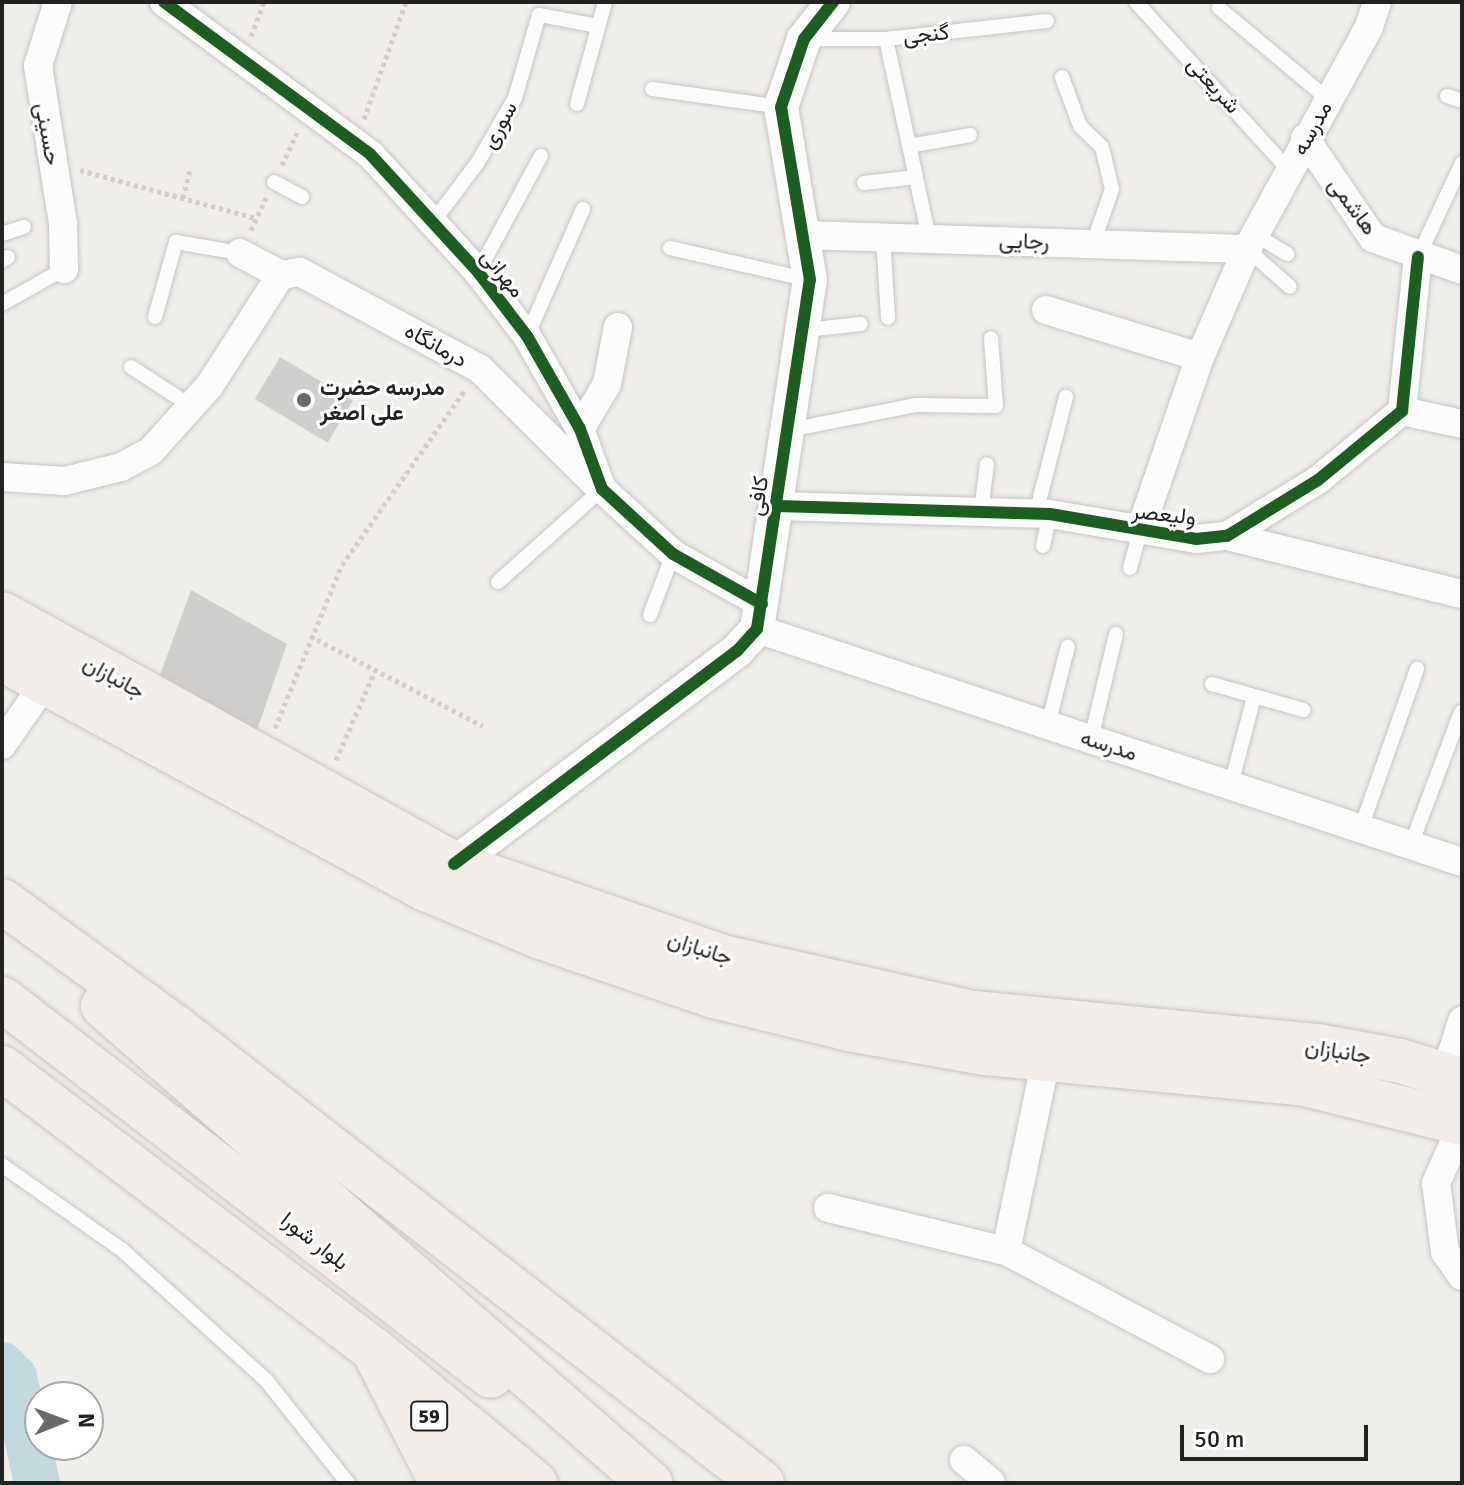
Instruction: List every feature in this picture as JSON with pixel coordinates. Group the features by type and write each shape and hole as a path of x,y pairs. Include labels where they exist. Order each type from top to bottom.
{"main road":[{"name":"جانبازان","path":"2,614 321,794 440,877 541,937 714,996 849,1029 1046,1059 1305,1084 1462,1124"},
{"name":"جانبازان","path":"2,659 440,877 722,957 973,1013 1317,1046 1454,1078"},
{"path":"2,901 212,1055 762,1483"},
{"path":"2,919 571,1409 650,1483"},
{"name":"بلوار شورا","path":"2,999 628,1483"},
{"path":"2,1068 374,1350 535,1483"},
{"path":"374,1350 401,1411 442,1483"},
{"name":"59","path":"374,1350 484,1483"}],"street":[{"name":"حسینی","path":"58,2 38,66 54,163 64,269"},
{"name":"مهرانی","path":"164,2 356,143 433,222 478,272 527,336 580,429 602,489 673,554 760,616"},
{"name":"کافی","path":"760,616 806,330 810,280 781,107 804,39 833,2"},
{"name":"مدرسه","path":"1141,528 1200,357 1251,242 1305,138 1369,27 1377,2"},
{"name":"هاشمی","path":"1305,138 1373,238 1418,257 1462,270"},
{"name":"رجایی","path":"802,235 1093,244 1251,242"},
{"name":"درمانگاه","path":"240,253 281,275 300,272 480,369 602,489"},
{"path":"1418,257 1402,411 1462,424"},
{"path":"11,478 65,481 121,467 151,451 191,406 281,275"},
{"path":"1046,310 1200,357"},
{"path":"580,429 607,384 618,327"},
{"name":"ولیعصر","path":"777,506 1043,514 1196,539 1227,536 1318,480 1402,411"},
{"path":"1227,536 1462,594"},
{"name":"مدرسه","path":"760,616 1048,725 1462,862"},
{"path":"440,877 737,651 760,616"},
{"path":"2,745 45,683"},
{"path":"1454,1078 1462,1021"},
{"path":"1006,1251 1046,1059"},
{"path":"1462,1124 1436,1183 1445,1252 1462,1276"},
{"path":"828,1208 1006,1251 1210,1359"},
{"path":"964,1460 991,1483"}],"lane":[{"path":"577,104 605,2"},
{"name":"شریعتی","path":"1136,2 1289,170"},
{"path":"1219,8 1328,99"},
{"name":"سوری","path":"433,222 478,162 515,98 539,15 598,26"},
{"name":"گنجی","path":"804,39 886,39 1047,21"},
{"path":"886,39 929,238"},
{"path":"1062,77 1080,126 1102,147 1112,189 1093,244"},
{"path":"652,89 781,107"},
{"path":"1447,96 1462,101"},
{"path":"909,146 970,135"},
{"path":"478,272 541,156"},
{"path":"1418,257 1462,163"},
{"path":"864,183 916,177"},
{"path":"274,182 302,197"},
{"path":"527,336 583,209"},
{"path":"2,234 24,227"},
{"path":"883,238 888,318"},
{"path":"155,317 176,242 240,253"},
{"path":"1251,242 1287,254"},
{"path":"1251,242 1290,287"},
{"path":"670,248 810,280"},
{"path":"2,304 64,269"},
{"path":"806,330 861,324"},
{"path":"789,430 917,405 996,406 991,338"},
{"path":"131,367 191,406"},
{"path":"1043,546 1043,514 1066,397"},
{"path":"981,512 987,464"},
{"path":"498,582 602,489"},
{"name":"مدرسه","path":"1130,568 1141,528"},
{"path":"650,615 673,554"},
{"path":"1091,739 1116,634"},
{"path":"1048,725 1068,646"},
{"path":"1361,828 1417,669"},
{"path":"1212,684 1303,710"},
{"path":"1231,785 1254,697"},
{"path":"1411,845 1461,712"},
{"path":"2,1165 122,1250 266,1380 348,1483"}],"path":[{"path":"242,59 264,2"},
{"path":"356,143 406,2"},
{"path":"54,163 256,218"},
{"path":"183,198 190,170"},
{"path":"263,761 310,636 342,565 480,369"},
{"path":"310,636 374,673 483,726"},
{"path":"321,794 374,673"}],"building":[{"name":"مدرسه حضرت علی اصغر","path":"280,357 353,401 328,443 255,399"},
{"path":"191,590 287,644 257,730 160,675"}],"waterway":[{"path":"2,1365 14,1377 37,1483"}],"cycle path":[{"path":"164,2 370,154 478,272 527,336 580,429 602,489 673,554 762,604"},
{"path":"454,864 737,651 757,629 810,280 781,107 804,39 833,2"},
{"path":"777,506 1050,514 1196,539 1227,536 1318,480 1402,411 1418,257"}],"place":[{"name":"مدرسه حضرت علی اصغر","path":"304,400"}]}
